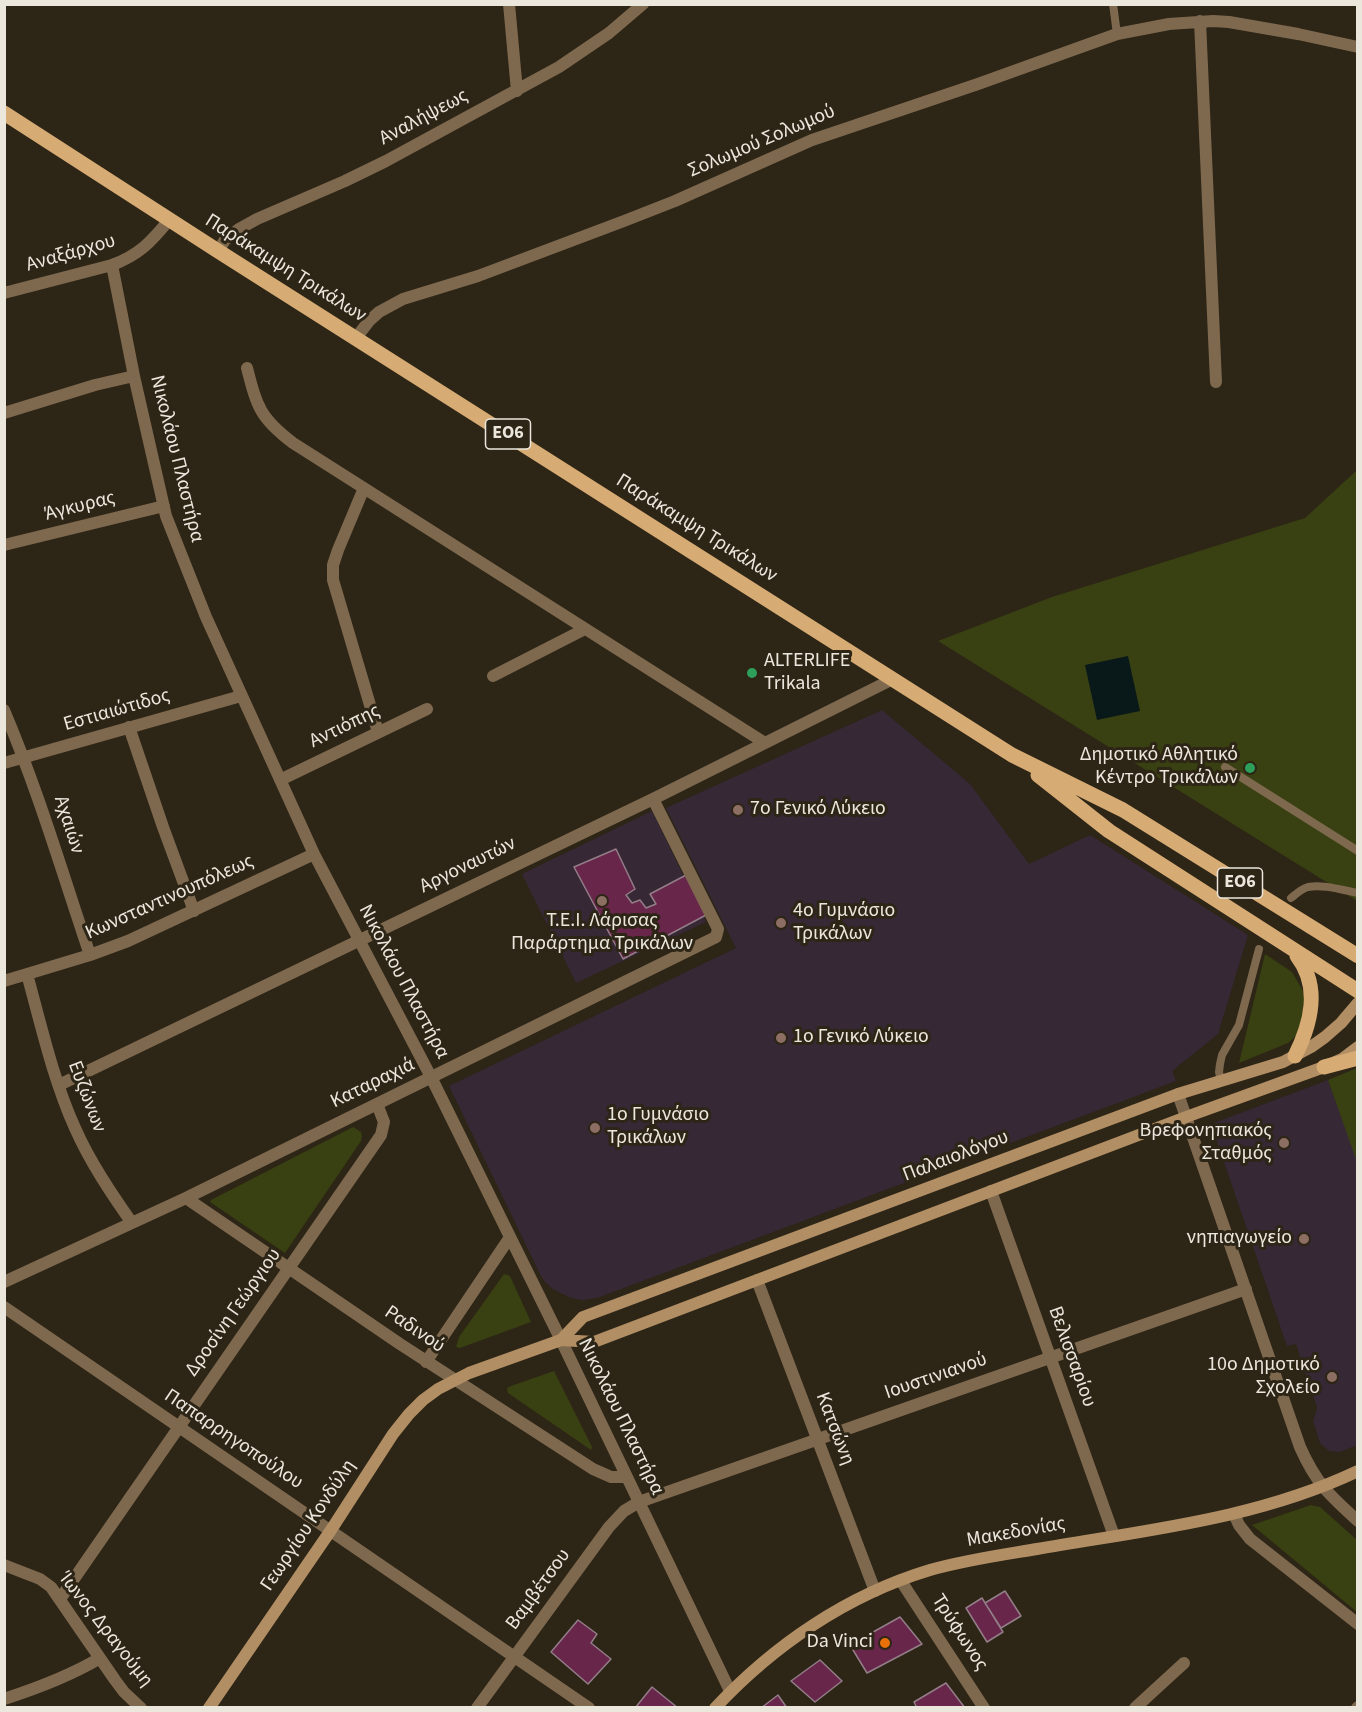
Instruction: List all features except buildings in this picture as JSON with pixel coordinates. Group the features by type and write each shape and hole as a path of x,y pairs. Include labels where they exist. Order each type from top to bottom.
{"main road":[{"name":"Παράκαμψη Τρικάλων","path":"4,113 1012,754 1109,831 1358,991"},
{"name":"ΕΟ6","path":"1012,754 1123,810 1357,955"},
{"path":"1286,946 1306,970 1312,992 1308,1025 1295,1056"},
{"name":"Παλαιολόγου","path":"561,1340 583,1317 1178,1094 1283,1062 1325,1037 1358,1003"},
{"name":"Παλαιολόγου","path":"454,1380 561,1340 594,1342 1186,1116 1324,1067 1342,1059 1358,1047"},
{"path":"1324,1067 1358,1058"},
{"name":"Γεωργίου Κονδύλη","path":"209,1707 331,1530 393,1434 409,1414 430,1394 454,1380"},
{"name":"Μακεδονίας","path":"715,1707 773,1653 805,1630 836,1611 901,1581 949,1565 1234,1514 1322,1487 1358,1472"}],"street":[{"path":"509,4 517,91"},
{"name":"Αναλήψεως","path":"218,251 225,240 257,219 375,166 559,67 585,50 643,4"},
{"path":"1200,21 1216,382"},
{"name":"Σολωμού Σολωμού","path":"356,338 379,312 404,299 478,276 624,221 675,201 812,140 1117,34 1153,26 1200,21 1229,22 1358,47"},
{"name":"Αναξάρχου","path":"4,293 128,259 142,251 169,220"},
{"name":"Νικολάου Πλαστήρα","path":"112,265 134,376 164,506 179,551 206,617 314,854 510,1237 730,1691"},
{"path":"247,368 255,398 266,421 293,443 765,743"},
{"path":"4,413 134,376"},
{"path":"364,488 338,550 333,565 333,580 378,732"},
{"name":"Άγκυρας","path":"4,545 164,506"},
{"path":"493,676 585,629"},
{"name":"Αργοναυτών","path":"59,1085 653,799 893,679"},
{"name":"Εστιαιώτιδος","path":"4,763 241,696"},
{"name":"Αντιόπης","path":"280,780 427,709"},
{"name":"Αχαιών","path":"4,710 25,757 90,954"},
{"path":"129,728 194,911"},
{"name":"Καταραχιά","path":"4,1282 186,1198 716,937 718,929 653,799"},
{"name":"Κωνσταντινουπόλεως","path":"4,981 128,941 314,854"},
{"name":"Ευζώνων","path":"27,974 67,1109 105,1185 132,1223"},
{"path":"1178,1094 1300,1447 1322,1487 1358,1521"},
{"name":"Δροσίνη Γεώργιου","path":"60,1599 381,1135 383,1118 377,1104"},
{"name":"Βελισσαρίου","path":"990,1191 1114,1536"},
{"name":"Ραδινού","path":"186,1198 426,1362 593,1469 611,1477 627,1477"},
{"path":"426,1362 510,1237"},
{"name":"Κατσώνη","path":"757,1280 875,1592"},
{"name":"Ιουστινιανού","path":"639,1502 1246,1289"},
{"name":"Παπαρρηγοπούλου","path":"4,1307 589,1707"},
{"name":"Βαμβέτσου","path":"477,1707 609,1527 624,1511 639,1502"},
{"path":"1234,1514 1250,1539 1358,1624"},
{"name":"Ίωνος Δραγούμη","path":"4,1565 44,1581 51,1587 124,1692 141,1707"},
{"name":"Τρύφωνος","path":"901,1581 984,1707"},
{"path":"4,1699 40,1688 100,1659"},
{"path":"1135,1707 1184,1663"}],"lane":[{"path":"1113,4 1117,34"},
{"path":"1225,767 1358,851"},
{"path":"1291,898 1308,887 1358,893"},
{"path":"1221,1081 1219,1072 1222,1055 1239,1025 1259,949"}],"shaded area":[{"path":"1128,656 1140,711 1097,720 1085,665"},
{"path":"882,710 970,784 1029,864 1090,835 1248,935 1218,1034 1172,1071 1176,1081 597,1298 582,1300 571,1298 553,1289 541,1276 449,1086 736,948 666,808"},
{"path":"652,811 706,922 576,983 522,874"},
{"path":"1328,1080 1358,1162 1357,1445 1340,1452 1329,1451 1320,1443 1313,1421 1317,1408 1296,1344 1287,1346 1211,1124"}],"green space":[{"name":"Δημοτικό Αθλητικό Κέντρο Τρικάλων","path":"1357,470 1357,901 938,641 1052,597 1305,518"},
{"path":"1265,954 1292,972 1302,989 1305,999 1300,1029 1288,1043 1239,1063"},
{"path":"1357,1068 1357,1162 1328,1080"},
{"path":"353,1127 361,1132 361,1141 285,1253 210,1202 211,1200"},
{"path":"504,1274 510,1276 531,1322 460,1348 456,1347 459,1337"},
{"path":"554,1371 592,1447 591,1450 508,1393 507,1388 511,1386"},
{"path":"1311,1505 1320,1507 1357,1540 1357,1612 1252,1525"}],"place":[{"name":"ALTERLIFE Trikala","path":"752,673"},
{"name":"Δημοτικό Αθλητικό Κέντρο Τρικάλων","path":"1250,768"},
{"name":"7ο Γενικό Λύκειο","path":"738,810"},
{"name":"Τ.Ε.Ι. Λάρισας Παράρτημα Τρικάλων","path":"602,901"},
{"name":"4ο Γυμνάσιο Τρικάλων","path":"781,923"},
{"name":"1ο Γενικό Λύκειο","path":"781,1038"},
{"name":"1ο Γυμνάσιο Τρικάλων","path":"595,1128"},
{"name":"Βρεφονηπιακός Σταθμός","path":"1284,1143"},
{"name":"νηπιαγωγείο","path":"1304,1239"},
{"name":"10ο Δημοτικό Σχολείο","path":"1332,1377"},
{"name":"Da Vinci","path":"885,1643"}]}
